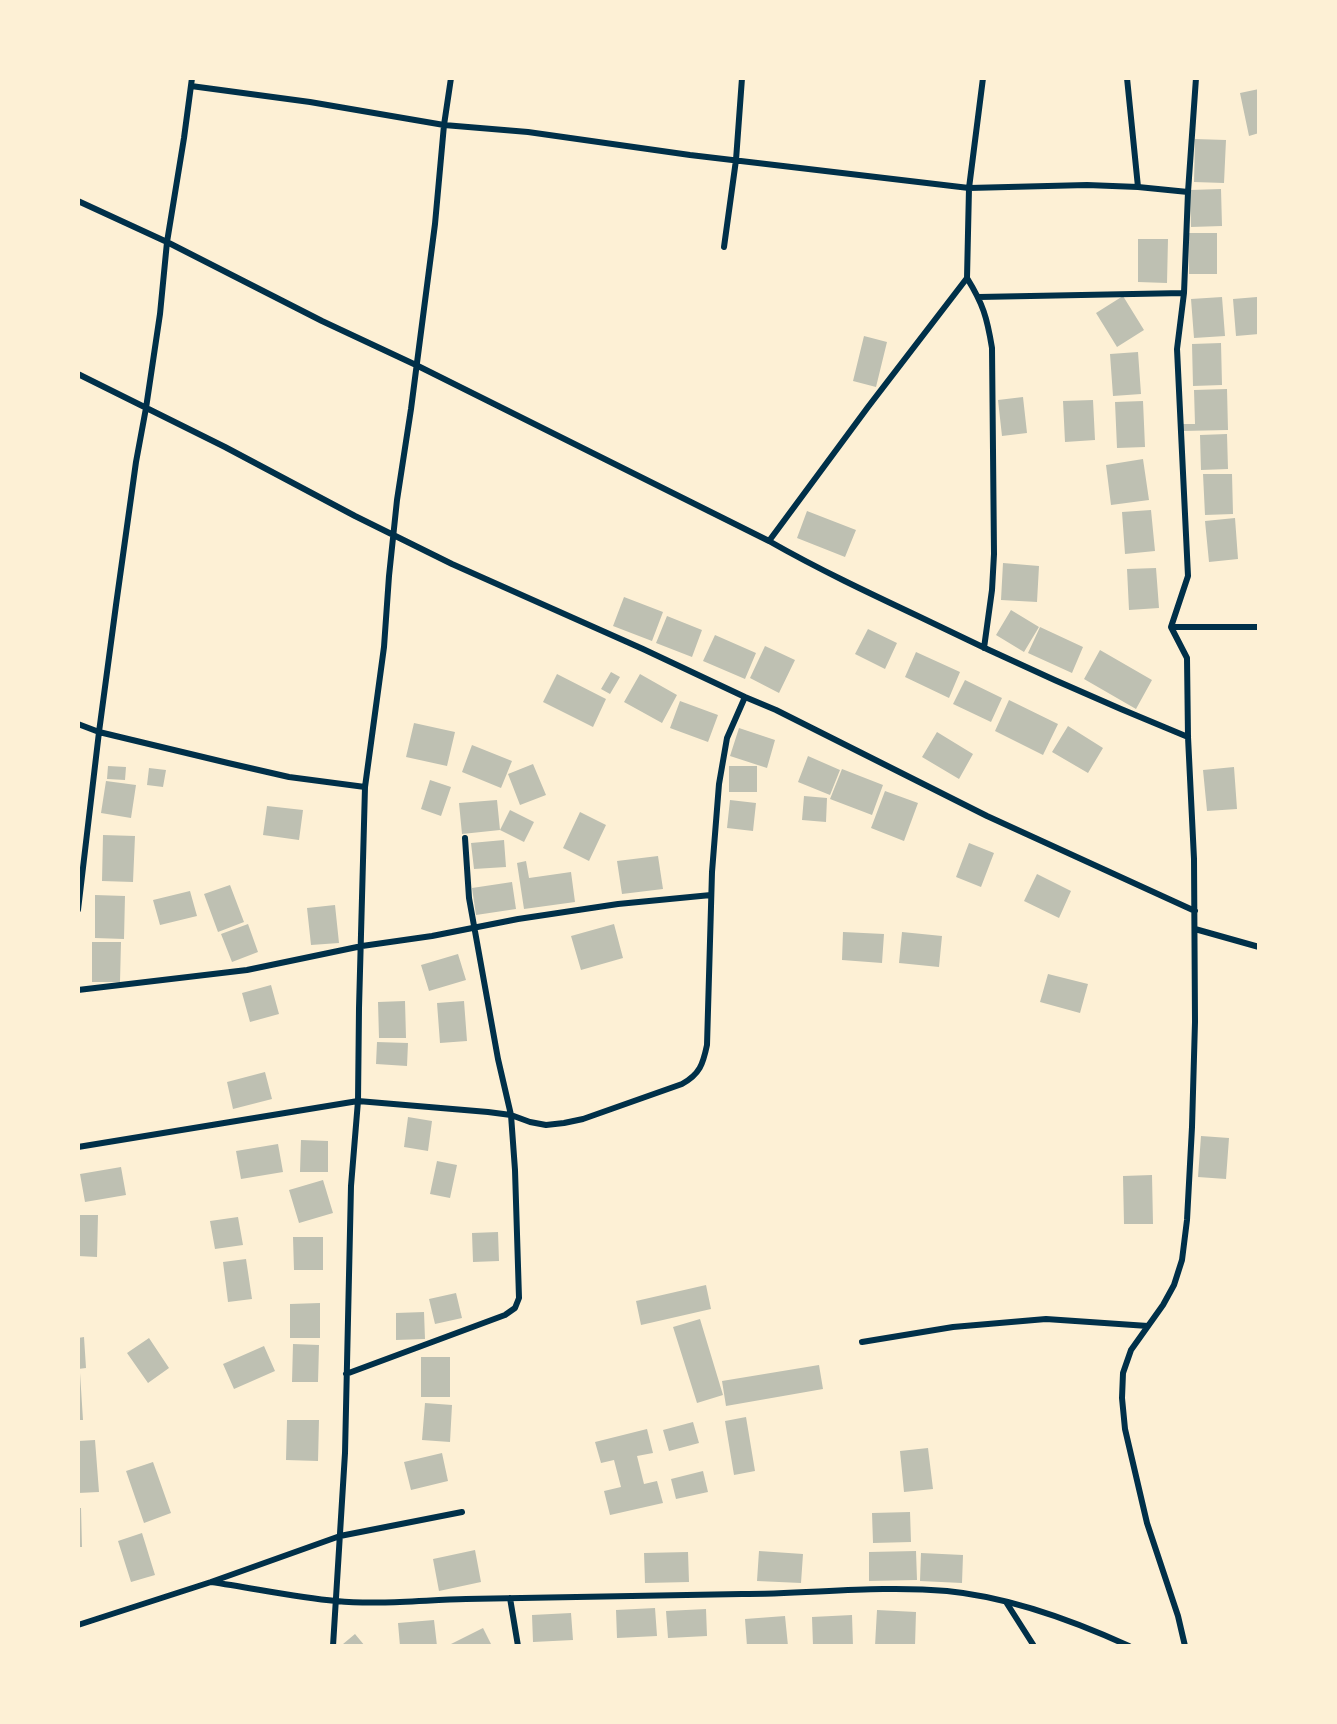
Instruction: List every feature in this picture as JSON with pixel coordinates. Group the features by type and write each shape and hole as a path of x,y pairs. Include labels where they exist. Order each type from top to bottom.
{"street":[{"path":"78,910 99,732 192,78"},
{"path":"333,1646 345,1453 351,1186 358,1101 365,787 384,647 393,535 435,224 444,125 452,78"},
{"path":"724,247 736,160 742,78"},
{"path":"983,78 969,188 967,278 979,297 987,319 992,348 994,554 992,590 984,648"},
{"path":"1127,78 1138,187"},
{"path":"1185,1646 1178,1616 1147,1523 1125,1429 1122,1398 1123,1373 1131,1350 1164,1305 1174,1285 1182,1260 1187,1220 1195,1022 1195,911 1187,658 1171,627 1188,576 1177,349 1184,293 1196,78"},
{"path":"191,86 310,102 444,125 528,132 969,188 1087,184 1188,192"},
{"path":"78,201 167,242 322,321 416,365 769,541 801,560 984,648 1107,704 1188,737"},
{"path":"769,541 967,278"},
{"path":"979,297 1184,293"},
{"path":"78,374 235,452 393,535 776,710 987,816 1195,911"},
{"path":"1171,627 1259,627"},
{"path":"78,1147 358,1101 488,1112 511,1115 546,1125 564,1123 583,1119 694,1078 704,1063 707,1045 714,830 721,772 727,738 745,697"},
{"path":"78,724 99,732 166,749 289,777 365,787"},
{"path":"346,1374 505,1315 515,1308 519,1298 511,1115 498,1059 467,881 465,838"},
{"path":"78,990 247,970 362,946 432,936 518,919 618,904 711,895"},
{"path":"1195,929 1259,947"},
{"path":"862,1342 953,1327 1046,1319 1148,1326"},
{"path":"78,1625 212,1582 340,1536 462,1512"},
{"path":"212,1582 336,1601 390,1603 909,1589 949,1591 1006,1602 1058,1617 1129,1646"},
{"path":"510,1598 518,1646"},
{"path":"1006,1602 1034,1646"}],"building":[{"path":"1259,89 1259,133 1249,136 1240,93"},
{"path":"1195,139 1226,140 1224,183 1194,182"},
{"path":"1221,189 1222,226 1191,227 1190,190"},
{"path":"1189,233 1217,233 1217,274 1189,274"},
{"path":"1138,239 1168,239 1167,283 1138,282"},
{"path":"1123,296 1144,330 1117,347 1096,313"},
{"path":"1222,297 1225,336 1194,338 1191,299"},
{"path":"1257,297 1259,334 1236,336 1233,299"},
{"path":"864,336 887,342 876,387 853,381"},
{"path":"1221,343 1222,385 1193,386 1192,344"},
{"path":"1138,352 1141,394 1113,396 1110,354"},
{"path":"1227,389 1228,430 1183,431 1183,424 1195,424 1194,390"},
{"path":"1023,397 1027,433 1002,436 998,400"},
{"path":"1093,400 1095,440 1065,442 1063,401"},
{"path":"1143,401 1145,447 1117,448 1115,402"},
{"path":"1227,434 1228,469 1201,470 1200,435"},
{"path":"1143,459 1149,500 1111,505 1106,465"},
{"path":"1203,474 1232,474 1233,514 1205,515"},
{"path":"1151,510 1155,551 1125,554 1122,512"},
{"path":"807,511 856,530 845,557 797,538"},
{"path":"1235,518 1238,559 1209,562 1205,521"},
{"path":"1003,563 1039,566 1037,602 1001,600"},
{"path":"1156,568 1159,608 1129,610 1127,569"},
{"path":"624,597 663,612 652,641 613,626"},
{"path":"1011,610 1039,627 1024,652 996,635"},
{"path":"667,616 702,630 692,657 656,643"},
{"path":"1040,627 1083,647 1072,673 1028,653"},
{"path":"868,629 897,643 885,669 855,654"},
{"path":"715,635 756,653 745,679 703,661"},
{"path":"765,646 795,660 779,693 750,678"},
{"path":"1100,650 1152,680 1136,709 1084,679"},
{"path":"916,652 960,672 949,698 905,677"},
{"path":"611,672 620,677 610,694 601,689"},
{"path":"557,674 606,699 593,727 543,702"},
{"path":"640,674 677,695 662,723 624,702"},
{"path":"965,680 1002,698 991,722 953,704"},
{"path":"1009,700 1058,724 1043,755 995,731"},
{"path":"680,701 718,715 708,742 670,728"},
{"path":"414,723 455,732 447,766 406,757"},
{"path":"1068,726 1103,748 1088,773 1052,752"},
{"path":"739,728 775,740 767,768 730,756"},
{"path":"937,732 973,754 959,779 922,757"},
{"path":"472,745 512,761 501,788 462,772"},
{"path":"808,756 840,770 830,795 798,782"},
{"path":"533,764 546,795 520,805 508,774"},
{"path":"108,766 126,767 125,780 107,779"},
{"path":"729,766 757,766 757,792 729,792"},
{"path":"1234,767 1237,809 1207,811 1203,770"},
{"path":"149,768 166,770 163,787 147,785"},
{"path":"842,769 883,785 872,815 830,799"},
{"path":"430,780 451,787 441,816 421,809"},
{"path":"106,781 136,785 131,818 101,813"},
{"path":"885,791 918,803 904,841 871,828"},
{"path":"804,796 827,798 826,822 802,820"},
{"path":"497,800 500,830 462,834 459,803"},
{"path":"730,800 756,803 753,831 727,828"},
{"path":"267,806 303,810 299,840 263,835"},
{"path":"510,810 534,822 524,842 500,830"},
{"path":"580,812 606,825 589,861 563,848"},
{"path":"103,835 135,836 133,882 102,881"},
{"path":"504,840 506,867 474,869 471,843"},
{"path":"969,843 994,853 981,887 956,877"},
{"path":"658,856 663,889 622,894 617,861"},
{"path":"526,861 529,878 571,872 575,902 524,909 517,863"},
{"path":"1037,874 1071,891 1059,918 1024,901"},
{"path":"512,882 516,909 476,915 472,888"},
{"path":"230,885 244,922 218,932 204,894"},
{"path":"190,891 197,916 160,925 153,900"},
{"path":"95,895 125,896 124,939 95,938"},
{"path":"335,905 339,943 311,945 307,908"},
{"path":"248,924 258,952 232,962 221,934"},
{"path":"614,924 623,958 581,970 571,936"},
{"path":"843,932 884,934 882,963 842,960"},
{"path":"902,932 942,936 939,967 899,963"},
{"path":"92,942 121,942 120,982 92,982"},
{"path":"458,954 466,980 429,991 421,965"},
{"path":"1048,974 1088,984 1080,1013 1040,1002"},
{"path":"271,985 279,1014 250,1022 242,993"},
{"path":"405,1001 406,1038 379,1038 378,1002"},
{"path":"464,1001 467,1041 440,1043 437,1003"},
{"path":"377,1042 408,1043 407,1066 376,1064"},
{"path":"265,1072 272,1099 233,1109 227,1082"},
{"path":"408,1117 432,1121 428,1151 404,1147"},
{"path":"1201,1136 1229,1138 1226,1179 1198,1177"},
{"path":"301,1140 328,1141 328,1172 300,1172"},
{"path":"278,1144 283,1172 241,1179 236,1151"},
{"path":"437,1161 457,1165 450,1198 430,1194"},
{"path":"121,1167 126,1195 85,1202 80,1174"},
{"path":"1152,1175 1153,1224 1124,1224 1123,1176"},
{"path":"323,1180 333,1213 299,1223 289,1190"},
{"path":"78,1215 98,1215 97,1257 78,1256"},
{"path":"238,1217 243,1245 215,1249 210,1221"},
{"path":"498,1232 499,1261 473,1262 472,1233"},
{"path":"293,1237 323,1237 323,1270 294,1270"},
{"path":"246,1259 252,1299 228,1302 223,1262"},
{"path":"706,1285 711,1309 641,1325 636,1301"},
{"path":"456,1293 462,1318 435,1324 429,1299"},
{"path":"320,1303 320,1338 290,1338 290,1304"},
{"path":"424,1312 425,1339 396,1340 396,1313"},
{"path":"700,1319 723,1395 697,1403 673,1327"},
{"path":"84,1337 86,1368 78,1369 78,1338"},
{"path":"149,1338 169,1368 148,1383 127,1353"},
{"path":"293,1344 319,1345 318,1382 292,1382"},
{"path":"264,1346 275,1371 234,1389 223,1364"},
{"path":"421,1357 450,1357 450,1397 421,1397"},
{"path":"819,1365 823,1389 726,1406 722,1381"},
{"path":"78,1373 80,1373 83,1420 78,1420"},
{"path":"425,1403 452,1405 450,1442 422,1440"},
{"path":"746,1417 755,1471 734,1475 725,1421"},
{"path":"287,1420 319,1420 318,1461 286,1460"},
{"path":"693,1422 699,1443 669,1451 663,1430"},
{"path":"647,1429 653,1453 637,1456 644,1484 657,1481 663,1503 610,1515 604,1491 621,1487 614,1460 601,1463 595,1442"},
{"path":"95,1440 99,1492 78,1493 78,1441"},
{"path":"928,1448 933,1489 904,1492 900,1451"},
{"path":"442,1453 448,1481 411,1490 404,1462"},
{"path":"153,1462 171,1513 144,1523 126,1471"},
{"path":"703,1471 708,1492 676,1499 671,1479"},
{"path":"78,1508 81,1508 82,1547 78,1547"},
{"path":"910,1512 911,1542 873,1543 872,1513"},
{"path":"142,1533 155,1575 131,1582 118,1541"},
{"path":"475,1550 481,1582 439,1591 433,1559"},
{"path":"759,1551 803,1554 801,1583 757,1581"},
{"path":"916,1551 917,1580 869,1581 869,1552"},
{"path":"688,1552 689,1582 645,1583 644,1553"},
{"path":"921,1553 963,1555 962,1583 920,1581"},
{"path":"655,1608 657,1636 617,1638 616,1610"},
{"path":"706,1609 707,1636 668,1638 666,1611"},
{"path":"877,1610 916,1612 915,1646 875,1646"},
{"path":"571,1613 573,1640 533,1642 532,1615"},
{"path":"852,1615 853,1646 813,1646 812,1617"},
{"path":"785,1616 788,1646 747,1646 745,1619"},
{"path":"434,1620 437,1646 400,1646 398,1623"},
{"path":"483,1628 492,1646 452,1646 451,1644"},
{"path":"355,1634 365,1646 345,1646 343,1644"}]}
